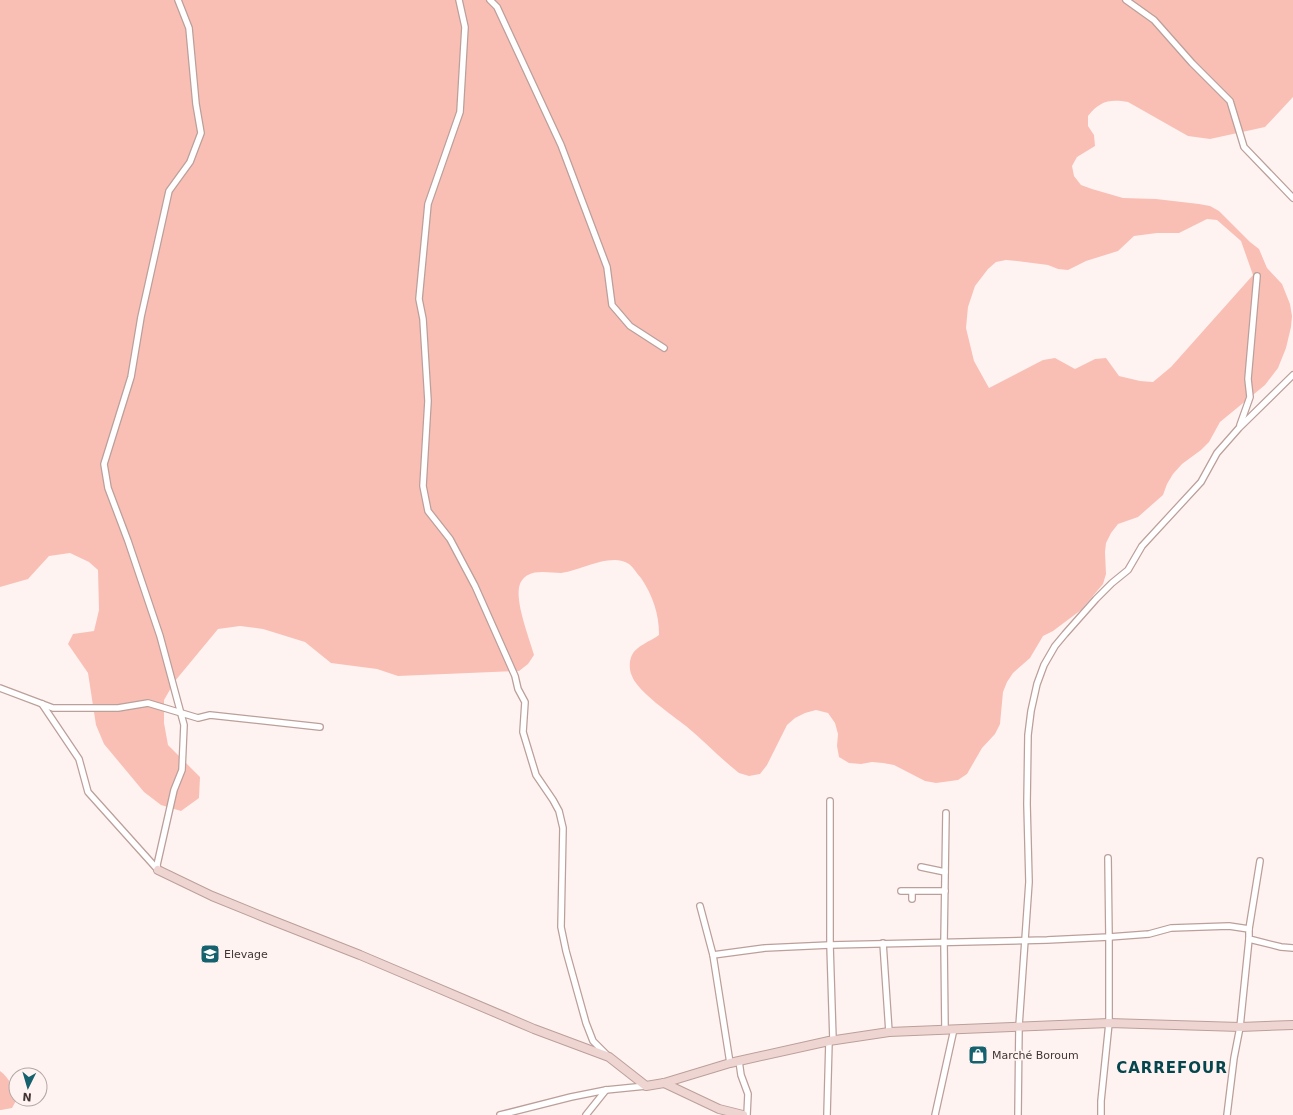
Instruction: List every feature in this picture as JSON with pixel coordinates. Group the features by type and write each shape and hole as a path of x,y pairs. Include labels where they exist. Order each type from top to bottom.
{"street":[{"path":"158,870 157,865 174,790 182,770 184,725 160,636 128,541 108,488 104,464 131,377 141,317 169,191 190,162 201,133 196,104 189,28 178,0"},
{"path":"459,0 465,27 460,112 428,204 419,298 423,319 428,401 423,486 428,511 450,539 475,586 515,676 518,689 525,702 523,732 536,775 559,811 563,828 561,927 566,952 586,1023 593,1041 609,1057 646,1086"},
{"path":"490,0 497,7 561,145 606,267 612,305 630,326 664,348"},
{"path":"1126,0 1154,20 1192,63 1230,101 1244,147 1293,198"},
{"path":"1239,428 1250,397 1248,379 1257,276"},
{"path":"1018,1115 1019,1026 1029,882 1027,804 1028,734 1037,684 1044,665 1055,646 1065,634 1096,599 1128,570 1142,546 1201,482 1216,453 1293,375"},
{"path":"0,688 53,708 118,708 148,703 198,718 210,715 320,727"},
{"path":"42,703 78,759 88,792 158,870 212,896 360,955 534,1029 609,1057"},
{"path":"827,1115 831,1041 830,801"},
{"path":"945,1029 944,942 946,813"},
{"path":"1101,1115 1101,1100 1109,1023 1108,858"},
{"path":"1227,1115 1234,1058 1240,1027 1250,929 1260,861"},
{"path":"921,867 945,872"},
{"path":"901,891 945,891"},
{"path":"912,892 912,899"},
{"path":"700,906 713,954 730,1063"},
{"path":"713,954 765,948 830,945 1024,941 1109,937 1149,934 1171,928 1229,926 1250,929"},
{"path":"1249,939 1293,948"},
{"path":"883,943 889,1032"},
{"path":"500,1115 571,1097 606,1090 664,1083 730,1063 831,1041 889,1032 1109,1023 1240,1027 1293,1025"},
{"path":"935,1115 954,1029"},
{"path":"739,1061 741,1075 748,1094 747,1115"},
{"path":"664,1083 719,1109 743,1115"},
{"path":"586,1115 606,1090"}],"shaded area":[{"path":"0,0 1293,0 1293,97 1265,127 1210,139 1188,136 1128,102 1121,101 1105,102 1092,111 1088,116 1088,126 1094,135 1095,146 1077,157 1072,166 1074,176 1081,185 1123,198 1156,199 1199,204 1210,206 1219,211 1259,249 1267,268 1282,284 1290,304 1292,316 1291,327 1286,348 1278,368 1265,385 1220,422 1209,442 1182,464 1173,474 1163,495 1138,517 1118,524 1111,533 1106,543 1106,574 1103,584 1081,610 1053,631 1043,636 1030,658 1013,673 1003,692 1000,724 995,734 982,748 967,774 958,780 936,783 925,781 894,765 872,762 861,764 849,763 839,757 837,746 838,734 835,723 828,713 816,710 795,718 787,725 767,765 760,774 749,776 739,773 686,726 648,696 635,682 630,671 631,657 637,649 659,635 658,620 652,598 641,578 629,564 622,561 613,560 595,563 569,572 532,573 523,579 520,584 519,591 520,609 534,655 528,664 519,671 398,676 377,669 331,663 305,642 263,629 240,626 218,629 175,681 164,700 164,723 168,745 200,777 199,798 181,811 161,805 144,792 104,744 96,725 88,673 68,644 73,634 94,631 99,610 98,570 89,562 70,553 49,556 28,579 0,587","holes":["1207,219 1217,220 1241,241 1253,275 1171,367 1153,382 1140,381 1119,376 1106,358 1095,359 1075,369 1055,358 1043,360 989,388 974,361 966,328 968,307 975,286 988,269 996,262 1006,260 1017,261 1048,265 1058,269 1068,270 1086,261 1118,251 1134,236 1157,233 1179,233"]},
{"path":"0,1071 8,1079 8,1107 13,1107 0,1110"}],"place":[{"name":"Elevage","path":"210,954"},
{"name":"Marché Boroum","path":"978,1055"}],"district":[{"name":"CARREFOUR","path":"1172,1068"}]}
